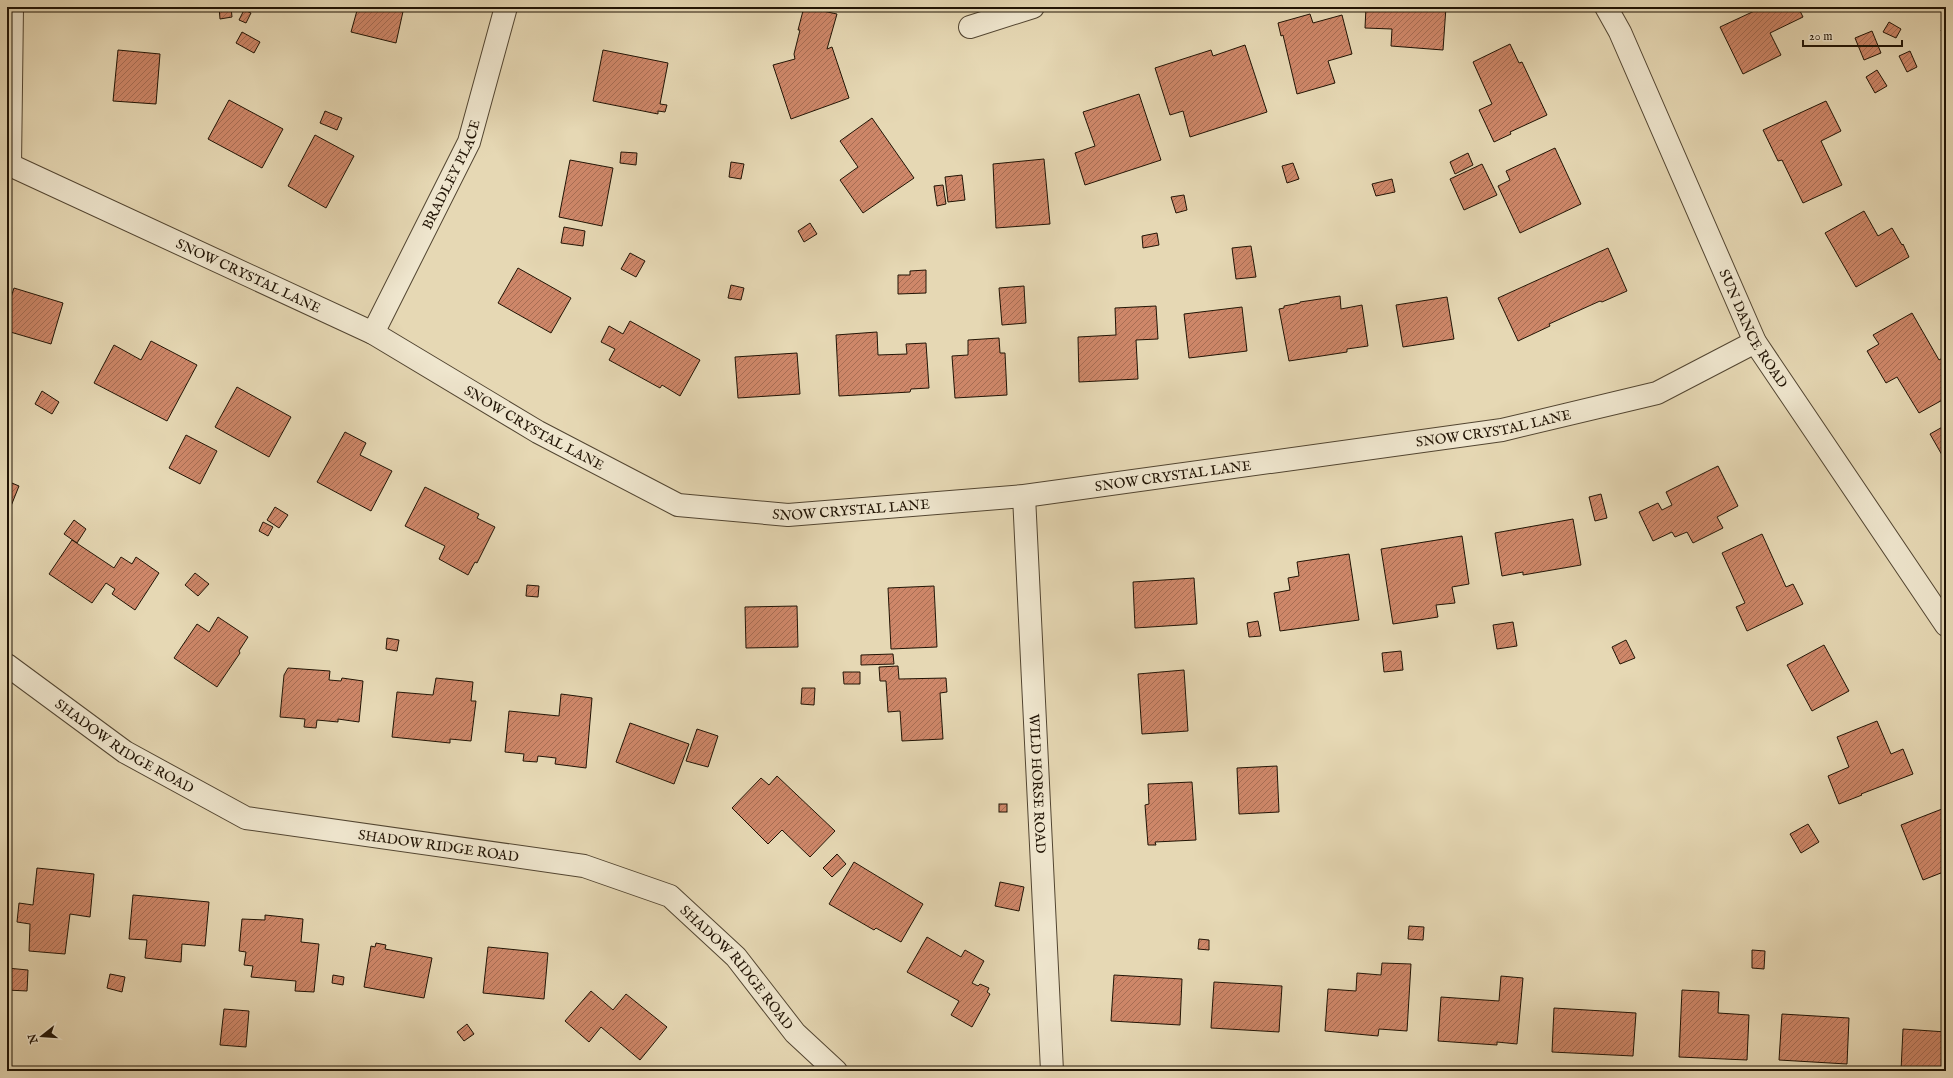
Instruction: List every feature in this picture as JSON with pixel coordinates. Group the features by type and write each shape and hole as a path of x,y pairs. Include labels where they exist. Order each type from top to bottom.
{"street":[{"path":"9,165 12,7"},
{"name":"BRADLEY PLACE","path":"374,333 469,142 506,7"},
{"path":"970,28 1033,7"},
{"name":"SUN DANCE ROAD","path":"1606,7 1620,32 1755,342 1946,625"},
{"name":"SNOW CRYSTAL LANE","path":"9,165 374,333 538,432 678,505 788,515 1024,496 1502,430 1657,393 1755,342"},
{"name":"WILD HORSE ROAD","path":"1024,496 1052,1071"},
{"name":"SHADOW RIDGE ROAD","path":"7,665 125,752 246,818 584,866 670,896 736,957 796,1033 836,1071"}],"building":[{"path":"219,7 231,7 232,17 220,19"},
{"path":"358,7 404,7 396,43 351,32"},
{"path":"804,7 837,14 827,49 832,47 849,98 791,119 773,65 795,59 794,54 800,30 798,30"},
{"path":"1366,7 1446,7 1443,50 1391,46 1392,29 1365,28"},
{"path":"1763,7 1798,7 1803,17 1770,33 1781,55 1743,74 1720,27"},
{"path":"244,10 251,13 246,23 239,20"},
{"path":"1310,14 1313,23 1342,15 1352,54 1328,61 1335,83 1297,94 1283,35 1281,36 1278,23"},
{"path":"1889,22 1901,29 1896,38 1883,32"},
{"path":"1946,28 1946,40 1941,30"},
{"path":"1872,31 1881,53 1864,60 1855,38"},
{"path":"242,32 260,42 254,53 236,43"},
{"path":"1510,44 1519,63 1522,62 1547,115 1510,132 1511,134 1494,142 1479,110 1492,104 1473,62"},
{"path":"1245,45 1267,112 1190,137 1183,111 1170,115 1155,68 1211,50 1213,56"},
{"path":"118,50 160,54 156,104 113,101"},
{"path":"603,50 668,63 660,104 667,105 665,112 658,111 658,114 593,101"},
{"path":"1910,51 1917,67 1907,72 1899,56"},
{"path":"1877,70 1887,86 1875,93 1866,77"},
{"path":"1139,94 1161,160 1085,185 1075,153 1095,146 1083,112"},
{"path":"229,100 283,129 262,168 208,139"},
{"path":"1826,101 1841,131 1821,141 1842,185 1803,203 1782,160 1778,161 1763,130"},
{"path":"325,111 342,118 337,130 320,123"},
{"path":"872,118 914,178 863,213 840,180 858,167 840,141"},
{"path":"315,135 354,156 326,208 288,186"},
{"path":"1555,148 1581,204 1520,233 1498,186 1510,180 1506,171"},
{"path":"621,152 637,153 636,165 620,163"},
{"path":"1468,153 1473,165 1455,174 1450,162"},
{"path":"1044,159 1050,224 996,228 993,164"},
{"path":"570,160 613,168 602,226 559,217"},
{"path":"731,162 744,164 741,179 729,177"},
{"path":"1293,163 1299,179 1287,183 1282,166"},
{"path":"1482,164 1497,195 1464,210 1450,179"},
{"path":"962,175 965,200 948,202 945,177"},
{"path":"1392,179 1395,192 1376,196 1372,184"},
{"path":"943,185 946,204 937,206 934,186"},
{"path":"1184,195 1187,210 1176,213 1171,197"},
{"path":"1864,211 1878,236 1892,228 1902,245 1903,244 1909,257 1856,287 1825,233"},
{"path":"810,223 817,234 804,242 798,231"},
{"path":"564,227 585,231 583,246 561,243"},
{"path":"1157,233 1159,245 1143,248 1142,236"},
{"path":"1251,246 1256,277 1236,279 1232,248"},
{"path":"1608,248 1627,291 1602,302 1600,301 1549,324 1550,326 1518,341 1498,298"},
{"path":"630,253 645,261 636,277 621,269"},
{"path":"518,268 571,298 551,333 498,303"},
{"path":"926,270 926,293 898,294 898,275 910,275 910,271"},
{"path":"731,285 744,288 741,300 728,298"},
{"path":"1024,286 1026,323 1002,325 999,288"},
{"path":"14,288 63,303 51,344 7,331 7,310"},
{"path":"1340,296 1341,309 1362,305 1368,346 1347,349 1347,352 1289,361 1279,309 1284,308 1284,306 1300,302"},
{"path":"1447,297 1454,339 1403,347 1396,305"},
{"path":"1156,306 1158,339 1136,340 1138,379 1079,382 1078,337 1116,335 1115,308"},
{"path":"1242,307 1247,351 1189,358 1184,314"},
{"path":"1912,313 1939,360 1946,356 1946,398 1919,413 1897,377 1886,383 1867,351 1879,344 1873,335"},
{"path":"630,321 700,360 680,396 662,385 660,388 609,360 615,349 601,342 609,326 623,334"},
{"path":"877,332 878,355 907,354 906,344 926,343 929,388 911,389 910,392 839,396 836,335"},
{"path":"999,338 1000,353 1005,353 1007,395 955,398 952,356 968,355 968,340"},
{"path":"151,341 197,365 167,421 94,383 114,345 141,360"},
{"path":"797,353 800,394 738,398 735,357"},
{"path":"237,387 291,417 269,457 215,427"},
{"path":"42,391 59,402 52,414 35,404"},
{"path":"1946,425 1946,462 1930,434"},
{"path":"345,432 366,443 360,455 392,471 371,511 317,482"},
{"path":"186,435 217,451 200,484 169,468"},
{"path":"1718,466 1738,506 1717,517 1723,528 1693,543 1687,532 1675,537 1672,532 1653,541 1639,512 1658,503 1662,510 1672,505 1666,492"},
{"path":"7,481 19,486 7,516"},
{"path":"425,487 479,514 477,518 495,527 477,563 475,562 468,575 439,559 445,546 405,526"},
{"path":"1601,494 1607,518 1595,521 1589,497"},
{"path":"275,507 288,515 279,528 267,520"},
{"path":"1573,519 1581,565 1523,575 1523,572 1502,576 1495,533"},
{"path":"74,520 86,529 77,543 64,534"},
{"path":"263,522 273,527 268,536 259,531"},
{"path":"1762,534 1786,587 1793,584 1803,604 1747,631 1736,607 1745,603 1722,553"},
{"path":"1462,536 1469,584 1452,587 1455,603 1436,605 1438,617 1393,624 1381,549"},
{"path":"72,540 114,568 121,557 132,564 136,557 159,573 135,610 112,594 115,589 106,583 92,603 49,574"},
{"path":"1349,554 1359,620 1280,631 1274,593 1290,590 1288,578 1299,576 1297,562"},
{"path":"195,573 209,584 198,596 185,585"},
{"path":"1194,578 1197,624 1135,628 1133,582"},
{"path":"527,585 539,586 538,597 526,596"},
{"path":"934,586 937,647 891,649 888,588"},
{"path":"797,606 798,647 746,648 745,607"},
{"path":"218,617 248,637 239,651 240,653 217,687 174,658 197,624 209,632"},
{"path":"1258,621 1261,636 1249,637 1247,623"},
{"path":"1513,622 1517,646 1497,649 1493,625"},
{"path":"387,638 399,640 397,651 386,649"},
{"path":"1626,640 1635,658 1620,664 1612,647"},
{"path":"1824,645 1849,691 1812,711 1787,665"},
{"path":"1401,651 1403,670 1384,672 1382,653"},
{"path":"893,654 894,664 861,665 861,655"},
{"path":"898,666 899,679 946,678 947,692 940,693 943,739 902,741 900,711 888,712 886,681 880,681 879,667"},
{"path":"288,668 330,671 329,680 341,681 342,678 363,681 359,722 338,719 338,722 317,720 316,728 304,727 305,719 280,717 284,675"},
{"path":"1184,670 1188,731 1142,734 1138,674"},
{"path":"843,672 860,672 860,684 844,684"},
{"path":"436,678 473,682 471,701 476,701 471,741 450,739 450,743 392,737 397,692 433,695"},
{"path":"802,688 815,688 814,705 801,704"},
{"path":"561,694 592,698 586,768 555,764 556,758 538,756 537,762 523,761 524,754 505,752 509,711 559,716"},
{"path":"1877,721 1891,754 1903,749 1913,774 1839,804 1828,776 1849,767 1837,737"},
{"path":"630,723 689,744 674,784 616,762"},
{"path":"697,729 718,736 708,767 686,761"},
{"path":"1277,766 1279,812 1239,814 1237,768"},
{"path":"777,776 835,831 810,857 782,830 768,844 732,808 761,778 769,785"},
{"path":"1192,782 1196,840 1155,842 1156,845 1148,845 1145,805 1149,804 1148,784"},
{"path":"999,804 1007,804 1007,812 999,812"},
{"path":"1942,809 1946,819 1946,871 1923,880 1901,825"},
{"path":"1808,824 1819,842 1801,853 1790,834"},
{"path":"837,854 846,864 832,877 823,868"},
{"path":"854,862 923,904 901,942 876,928 874,930 829,904"},
{"path":"37,868 94,874 90,917 70,914 65,954 29,951 30,924 17,922 19,903 33,905"},
{"path":"1000,882 1024,887 1019,911 995,906"},
{"path":"133,895 209,902 205,946 182,944 181,962 145,958 147,940 129,939"},
{"path":"265,915 303,919 301,942 319,944 314,992 295,991 296,981 251,977 253,966 244,965 246,952 239,951 242,919 265,920"},
{"path":"1409,926 1424,927 1423,940 1408,939"},
{"path":"927,937 961,957 965,950 984,961 972,983 978,986 980,984 989,988 987,992 990,994 972,1027 951,1015 959,1001 907,972"},
{"path":"1199,939 1209,940 1209,950 1198,949"},
{"path":"376,943 386,945 385,949 432,958 424,998 364,987 371,946 375,947"},
{"path":"488,947 548,953 544,999 483,993"},
{"path":"1752,950 1765,951 1764,969 1752,968"},
{"path":"1382,963 1411,964 1407,1031 1379,1029 1378,1036 1325,1031 1328,989 1356,991 1357,973 1381,975"},
{"path":"7,968 28,970 27,991 7,990"},
{"path":"1942,968 1946,968 1946,1002 1943,1002"},
{"path":"110,974 125,977 122,992 107,988"},
{"path":"333,975 344,977 343,985 332,983"},
{"path":"1114,975 1182,979 1180,1025 1111,1021"},
{"path":"1501,976 1523,978 1517,1044 1497,1042 1497,1045 1438,1041 1441,997 1499,1001"},
{"path":"1214,982 1282,986 1279,1032 1211,1028"},
{"path":"1682,990 1719,992 1718,1013 1749,1015 1747,1060 1679,1057"},
{"path":"591,991 613,1010 626,994 667,1027 640,1060 601,1027 589,1042 565,1021"},
{"path":"1554,1008 1636,1013 1633,1056 1552,1052"},
{"path":"224,1009 249,1011 246,1047 220,1045"},
{"path":"1782,1014 1849,1018 1847,1064 1779,1060"},
{"path":"467,1024 474,1034 464,1041 457,1032"},
{"path":"1903,1029 1946,1032 1946,1071 1901,1071"}]}
